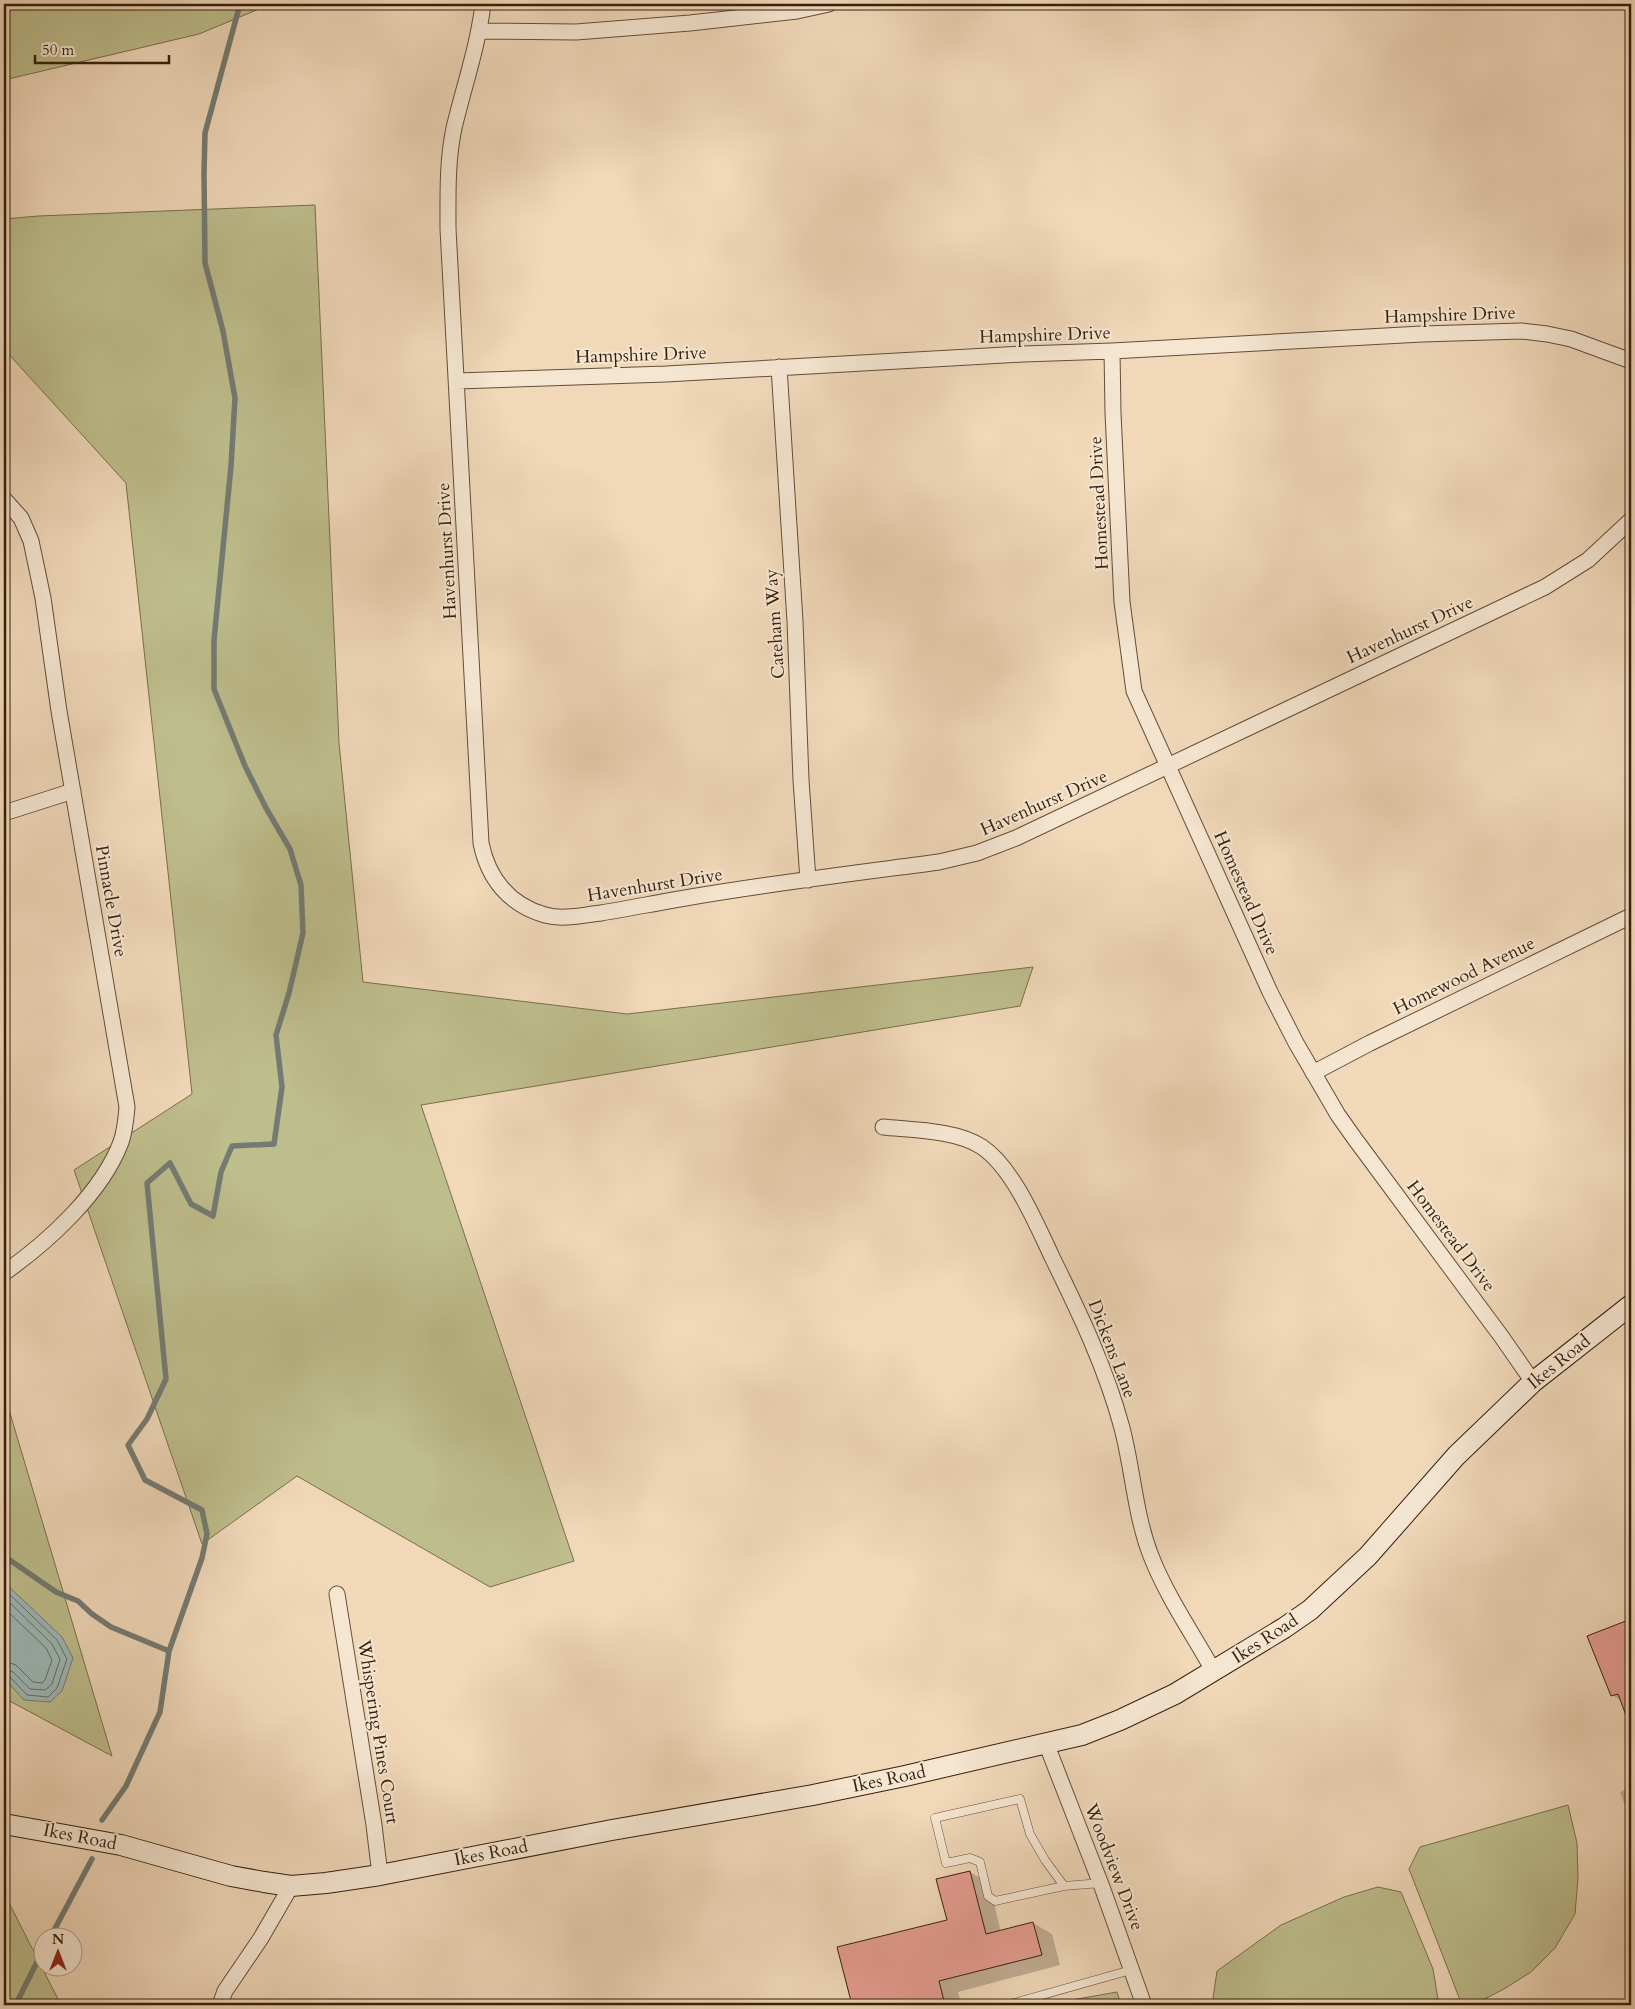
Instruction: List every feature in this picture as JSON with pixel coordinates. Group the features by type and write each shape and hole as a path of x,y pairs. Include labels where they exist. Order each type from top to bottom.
{"street":[{"name":"Havenhurst Drive","path":"484,4 480,31 454,130 448,180 448,228 481,843 490,872 501,889 514,901 525,907 545,915 573,917 808,880 939,862 977,853 1016,838 1545,587 1588,560 1631,520"},
{"path":"480,31 576,32 662,26 772,14 829,4"},
{"name":"Hampshire Drive","path":"457,381 666,374 779,366 1112,351 1422,334 1522,331 1571,339 1631,361"},
{"name":"Homestead Drive","path":"1112,351 1122,602 1134,691 1270,992 1296,1043 1355,1140 1533,1382"},
{"name":"Cateham Way","path":"779,366 796,621 801,780 808,880"},
{"name":"Pinnacle Drive","path":"4,499 20,518 31,541 43,598 59,711 127,1108 124,1131 115,1155 82,1203 58,1229 4,1273"},
{"path":"4,813 74,791"},
{"name":"Homewood Avenue","path":"1313,1072 1378,1038 1631,916"},
{"name":"Dickens Lane","path":"882,1127 943,1134 968,1140 981,1146 996,1159 1009,1176 1037,1226 1084,1323 1101,1364 1122,1428 1151,1556 1170,1595 1214,1672"},
{"name":"Ikes Road","path":"4,1824 113,1843 231,1876 291,1886 380,1875 905,1776 1082,1735 1120,1720 1175,1694 1284,1628 1336,1587 1368,1556 1456,1456 1533,1382 1631,1305"},
{"name":"Whispering Pines Court","path":"338,1594 380,1875"},
{"name":"Woodview Drive","path":"1046,1743 1101,1883 1144,2005"},
{"path":"220,2005 226,1992 261,1938 291,1886"}],"lane":[{"path":"1064,1886 1045,1860 1030,1834 1020,1799 935,1818 946,1863 970,1858 980,1862 988,1896 995,1901 1064,1886 1101,1883"},
{"path":"1007,2005 1131,1970"}],"shaded area":[{"path":"4,4 271,4 199,34 4,80"},
{"path":"315,205 339,743 363,982 627,1014 1033,967 1020,1006 421,1105 574,1561 490,1587 297,1476 202,1544 74,1170 192,1094 126,483 4,349 4,219"},
{"path":"4,1393 112,1756 4,1698"},
{"path":"1568,1805 1577,1843 1578,1878 1575,1914 1555,1948 1531,1972 1473,2005 1462,2005 1409,1869 1420,1847"},
{"path":"1378,1887 1401,1892 1433,1969 1439,2005 1212,2005 1217,1971 1281,1925 1344,1897"},
{"path":"4,1893 32,1948 32,1976 46,1976 61,2005 4,2005"},
{"path":"1117,1992 1121,2005 1043,2005"}],"water":[{"path":"4,1582 62,1637 73,1658 62,1691 50,1702 24,1700 4,1678"}],"building":[{"path":"1631,1619 1630,1726 1618,1694 1611,1696 1587,1636"},
{"path":"970,1871 986,1934 1033,1922 1042,1955 939,1981 945,2005 852,2005 837,1947 947,1920 936,1879"}],"waterway":[{"path":"102,1820 126,1786 160,1712 169,1651 202,1558 207,1534 202,1510 145,1480 128,1445 147,1419 166,1379 147,1183 170,1163 191,1204 213,1216 221,1172 232,1146 274,1144 282,1087 276,1035 289,993 303,933 301,885 290,849 266,808 245,766 214,689 214,640 231,466 235,398 223,331 205,263 205,133 240,4"},
{"path":"4,1556 56,1592 78,1601 92,1614 111,1627 169,1651"},
{"path":"56,1926 92,1859"},
{"path":"19,2005 18,2000 32,1972"}]}
